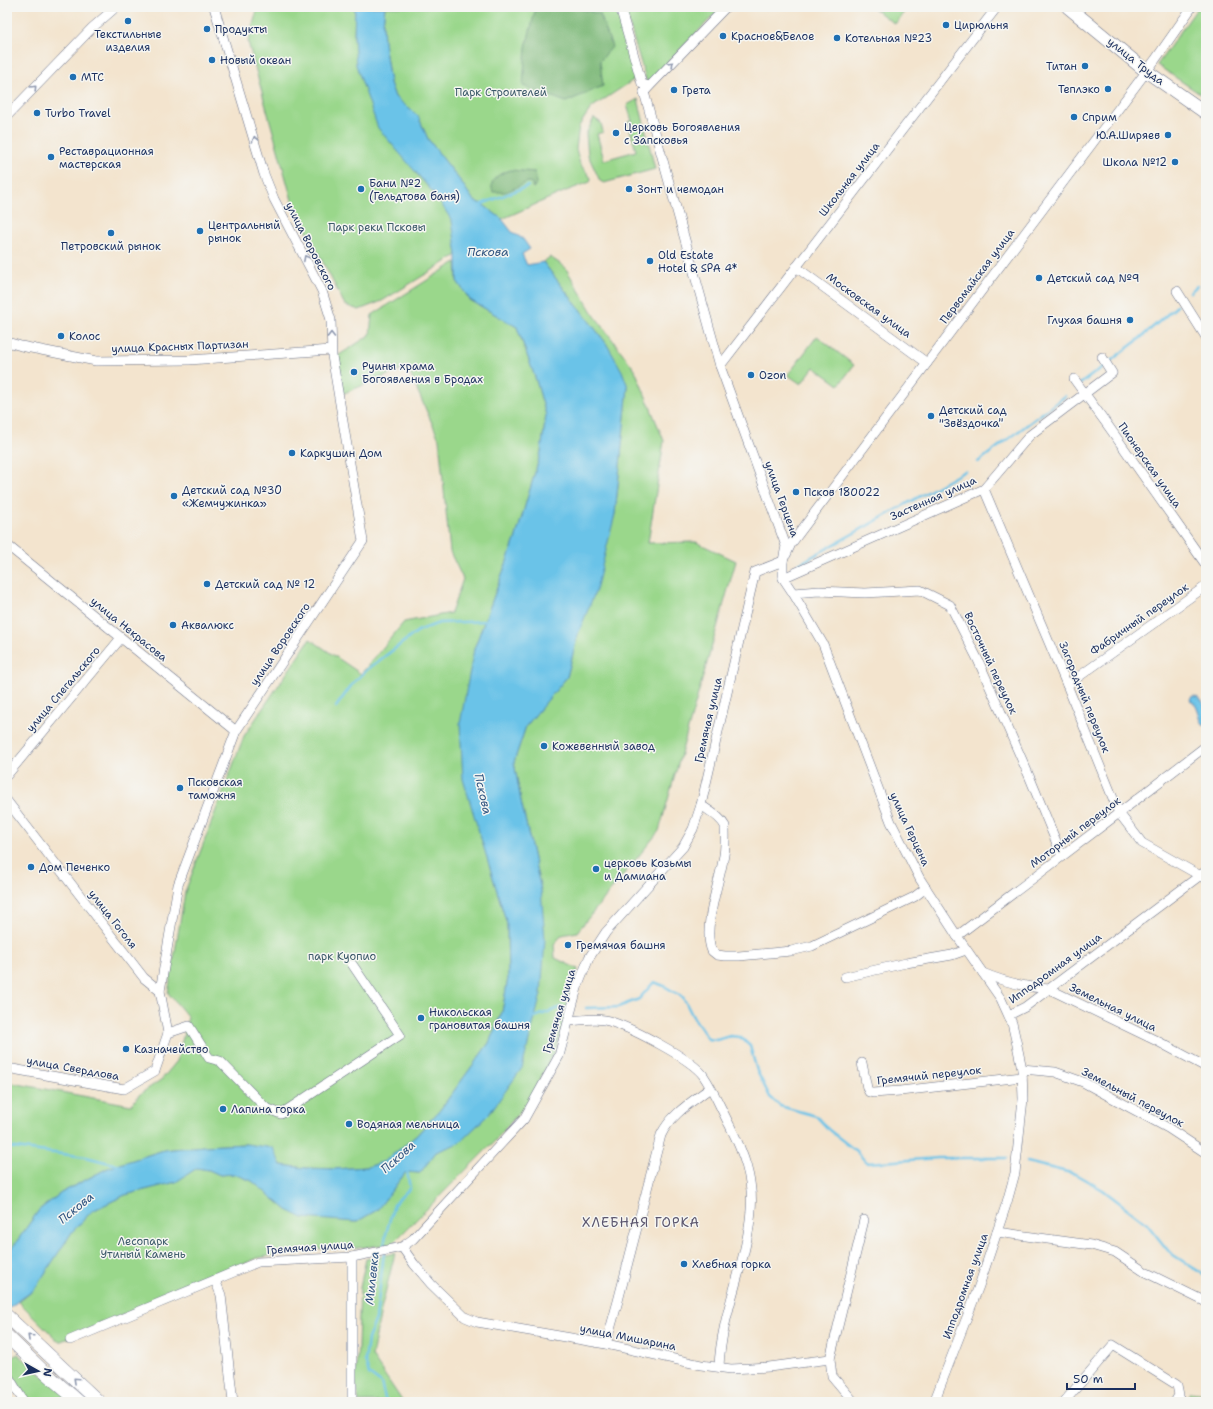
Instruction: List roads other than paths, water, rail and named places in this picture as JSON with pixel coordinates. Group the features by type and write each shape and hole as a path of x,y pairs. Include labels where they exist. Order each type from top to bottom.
{"street":[{"path":"7,116 92,28 116,7"},
{"name":"улица Воровского","path":"168,1033 160,991 178,885 236,731 363,541 331,350 331,320 322,291 274,199 264,174 214,7"},
{"name":"улица Герцена","path":"620,7 642,84 649,86 644,92 720,366 786,546 783,561 783,578 823,644 891,822 926,888 966,950 1001,999 1009,1015"},
{"path":"644,92 726,7"},
{"name":"Школьная улица","path":"720,366 997,7"},
{"name":"улица Труда","path":"1068,7 1146,71 1206,113"},
{"name":"Первомайская улица","path":"783,561 791,544 1146,71 1192,7"},
{"name":"Московская улица","path":"796,267 927,363"},
{"path":"1177,291 1206,337"},
{"name":"улица Красных Партизан","path":"7,342 96,361 189,360 331,350"},
{"name":"Застенная улица","path":"783,578 984,489 1030,435 1112,373 1105,362"},
{"name":"Пионерская улица","path":"1074,379 1206,565"},
{"name":"Загородный переулок","path":"984,489 1067,684 1119,813 1142,843 1204,875"},
{"name":"улица Некрасова","path":"7,545 236,731"},
{"name":"Гремячая улица","path":"70,1340 258,1262 352,1257 398,1248 413,1238 524,1119 559,1056 577,988 589,958 606,932 683,847 693,829 701,805 755,572 783,561"},
{"name":"Фабричный переулок","path":"1067,684 1206,586"},
{"name":"Восточный переулок","path":"793,593 819,591 865,593 920,590 950,605 978,660 1030,778 1062,856"},
{"name":"улица Спегальского","path":"7,775 121,638"},
{"name":"Моторный переулок","path":"957,936 1206,746"},
{"name":"улица Гоголя","path":"7,801 144,978 160,991"},
{"path":"701,805 720,818 725,826 724,859 714,896 708,939 712,952 717,954 725,956 791,951 812,946 914,897 926,888"},
{"name":"Ипподромная улица","path":"934,1402 979,1286 1015,1173 1022,1106 1022,1073 1018,1045 1009,1015 1025,1007 1204,875"},
{"path":"846,977 906,963 952,955 966,950"},
{"path":"168,1033 189,1026 209,1058 220,1061 266,1108 280,1114 400,1035 352,964"},
{"name":"Земельная улица","path":"982,972 998,979 1034,988 1049,989 1159,1042 1206,1067"},
{"path":"570,1018 611,1021 648,1038 692,1064 702,1074 737,1140 746,1163 751,1185 752,1208 749,1233 725,1323 720,1348 719,1367"},
{"name":"улица Свердлова","path":"7,1068 124,1089 154,1071 168,1033"},
{"name":"Гремячий переулок","path":"862,1063 867,1088 869,1092 873,1093 900,1091 1022,1073"},
{"name":"Земельный переулок","path":"1022,1073 1055,1072 1083,1082 1168,1128 1206,1153"},
{"path":"606,1344 661,1135 671,1118 710,1088"},
{"path":"854,1402 832,1376 830,1359 864,1220"},
{"path":"997,1232 1091,1245 1115,1252 1145,1272 1206,1302"},
{"name":"улица Мишарина","path":"398,1248 431,1284 465,1317 477,1322 606,1344 701,1365 731,1369 769,1367 830,1359"},
{"path":"352,1257 352,1402"},
{"path":"214,1280 221,1294 233,1402"},
{"path":"7,1316 99,1402"},
{"path":"7,1336 41,1369 79,1402"},
{"path":"1064,1402 1113,1345 1177,1385 1179,1394 1175,1402"},
{"path":"7,1374 24,1402"}],"water":[{"name":"Пскова","path":"355,7 385,7 383,24 384,42 390,83 395,97 418,116 428,139 474,201 482,204 502,219 512,232 523,239 530,249 522,254 527,265 543,262 606,343 622,371 628,387 615,514 596,590 578,634 567,677 526,726 514,762 521,801 541,890 545,939 541,994 522,1068 489,1114 459,1143 436,1152 420,1173 406,1172 377,1210 356,1222 303,1218 287,1210 252,1181 234,1174 220,1175 209,1170 197,1168 176,1182 125,1195 92,1211 72,1232 34,1290 7,1309 7,1253 39,1210 61,1193 108,1168 164,1150 204,1146 246,1144 273,1148 281,1165 305,1168 334,1169 368,1167 385,1161 416,1136 440,1110 489,1043 502,1012 508,978 507,924 463,779 460,724 474,649 515,540 541,452 546,415 536,380 517,327 470,300 457,281 457,255 452,221 437,197 378,128 356,65 354,38"},
{"path":"1194,696 1199,698 1204,704 1206,712 1206,726 1201,722 1197,708 1190,700 1191,697"}],"waterway":[{"path":"482,204 528,186"},
{"path":"1190,292 1197,286"},
{"path":"1108,363 1138,340 1177,306"},
{"path":"1080,384 1104,366"},
{"path":"978,462 1065,396"},
{"path":"799,564 965,471"},
{"path":"336,707 353,683 368,669 418,631 439,623 487,621"},
{"path":"586,1008 618,1007 639,999 654,982 664,986 683,997 692,1015 708,1039 717,1040 730,1036 740,1037 750,1046 757,1071 770,1097 780,1106 816,1116 829,1130 856,1151 867,1163 938,1158 1007,1158"},
{"path":"532,1018 562,1007"},
{"path":"7,1147 86,1157 121,1166"},
{"path":"1027,1162 1075,1174 1103,1190 1146,1223 1170,1253 1206,1276"},
{"name":"Милевка","path":"384,1247 394,1204 410,1188 407,1171"},
{"name":"Милевка","path":"384,1252 376,1319 368,1339 365,1361 369,1374 381,1383 386,1402"}],"place":[{"name":"Текстильные изделия","path":"128,21"},
{"name":"Цирюльня","path":"946,25"},
{"name":"Продукты","path":"207,29"},
{"name":"Красное&Белое","path":"723,36"},
{"name":"Котельная №23","path":"837,38"},
{"name":"Новый океан","path":"212,60"},
{"name":"Титан","path":"1085,66"},
{"name":"МТС","path":"73,77"},
{"name":"Теплэко","path":"1108,89"},
{"name":"Грета","path":"674,90"},
{"name":"Turbo Travel","path":"37,113"},
{"name":"Сприм","path":"1074,117"},
{"name":"Церковь Богоявления с Запсковья","path":"616,133"},
{"name":"Ю.А.Ширяев","path":"1168,135"},
{"name":"Реставрационная мастерская","path":"51,157"},
{"name":"Школа №12","path":"1175,162"},
{"name":"Бани №2 (Гельдтова баня)","path":"361,189"},
{"name":"Зонт и чемодан","path":"629,189"},
{"name":"Центральный рынок","path":"200,231"},
{"name":"Петровский рынок","path":"111,233"},
{"name":"Old Estate Hotel & SPA 4*","path":"650,261"},
{"name":"Детский сад №9","path":"1039,278"},
{"name":"Глухая башня","path":"1130,320"},
{"name":"Колос","path":"61,336"},
{"name":"Руины храма Богоявления в Бродах","path":"354,372"},
{"name":"Ozon","path":"751,375"},
{"name":"Детский сад \"Звёздочка\"","path":"931,416"},
{"name":"Каркушин Дом","path":"292,453"},
{"name":"Псков 180022","path":"796,492"},
{"name":"Детский сад №30 «Жемчужинка»","path":"174,496"},
{"name":"Детский сад № 12","path":"207,584"},
{"name":"Аквалюкс","path":"173,625"},
{"name":"Кожевенный завод","path":"544,746"},
{"name":"Псковская таможня","path":"180,788"},
{"name":"Дом Печенко","path":"31,867"},
{"name":"церковь Козьмы и Дамиана","path":"596,869"},
{"name":"Гремячая башня","path":"568,945"},
{"name":"Никольская грановитая башня","path":"421,1018"},
{"name":"Казначейство","path":"126,1049"},
{"name":"Лапина горка","path":"223,1109"},
{"name":"Водяная мельница","path":"349,1124"},
{"name":"Хлебная горка","path":"684,1264"}],"district":[{"name":"ХЛЕБНАЯ ГОРКА","path":"641,1222"}],"park label":[{"name":"Парк Строителей","path":"501,92"},
{"name":"Парк реки Псковы","path":"377,227"},
{"name":"парк Куопио","path":"342,956"},
{"name":"Лесопарк Утиный Камень","path":"143,1247"}]}
